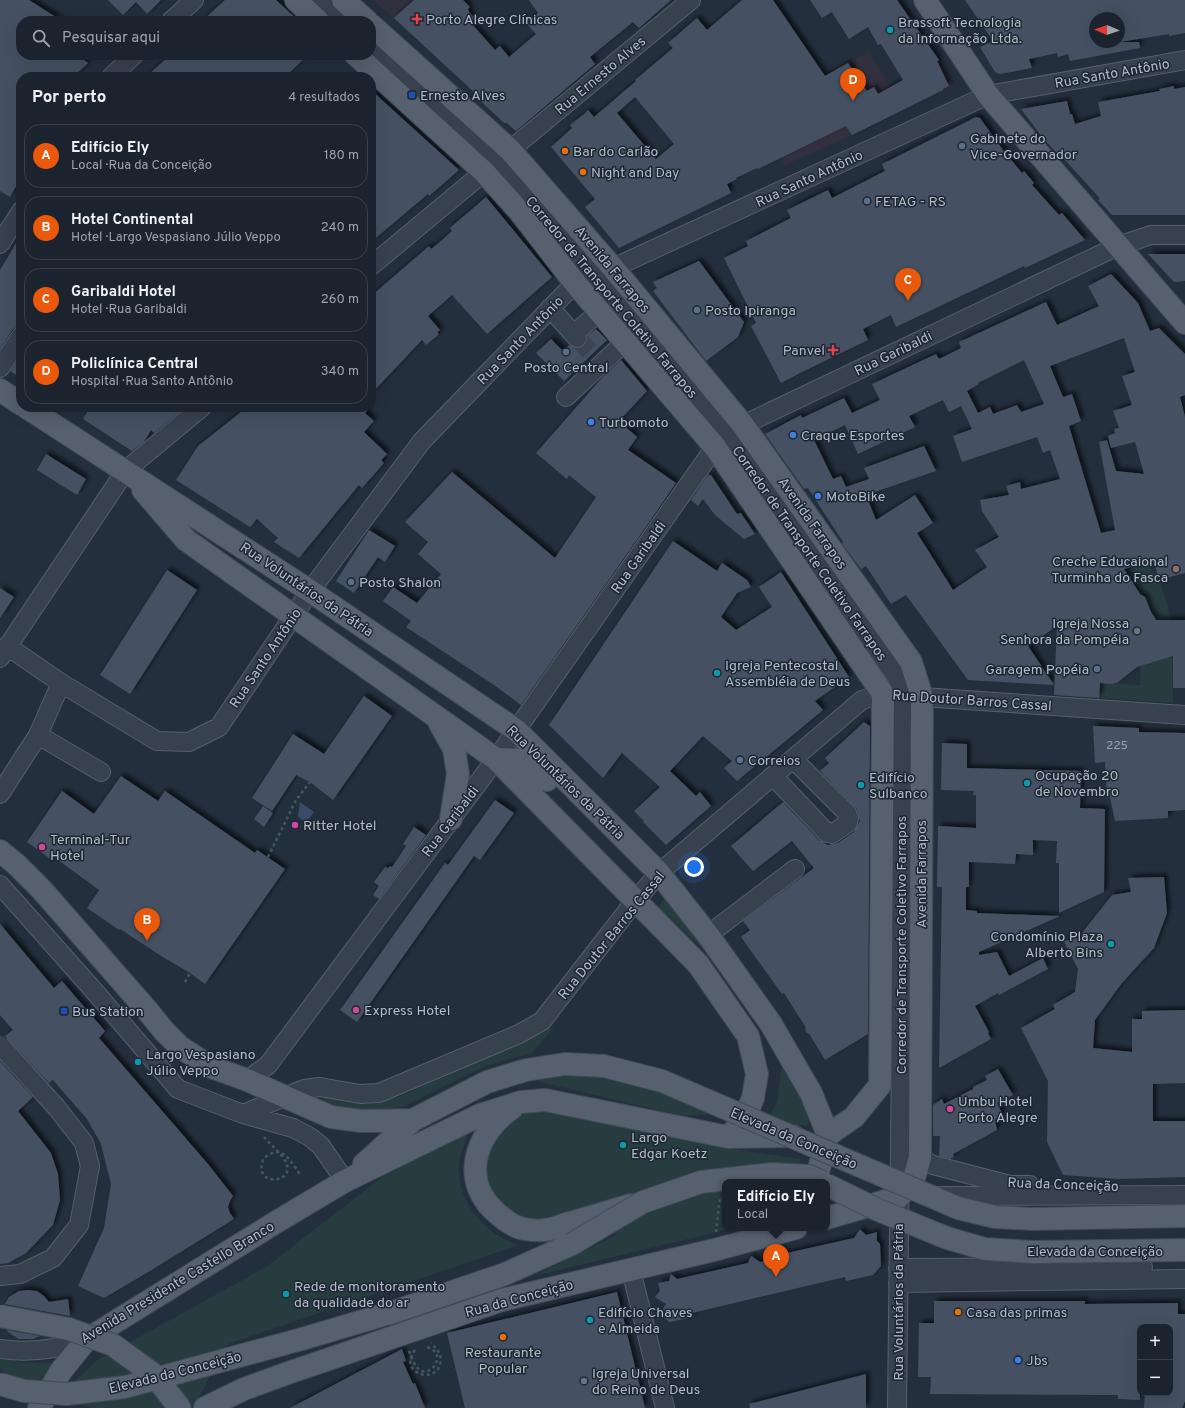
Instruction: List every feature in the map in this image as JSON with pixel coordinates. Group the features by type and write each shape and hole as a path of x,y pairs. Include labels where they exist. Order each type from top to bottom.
{"main road":[{"path":"296,0 313,16"},
{"path":"343,0 361,16"},
{"path":"925,0 988,95 1185,323"},
{"name":"Avenida Farrapos","path":"376,30 497,161 520,212 575,283 625,342 729,436 902,695 920,1158"},
{"name":"Avenida Farrapos","path":"363,60 497,161 545,190 604,272 729,436 911,662 902,695 880,1085"},
{"path":"0,390 16,401"},
{"name":"Rua Voluntários da Pátria","path":"34,412 126,470 310,591 516,730 659,873 708,935 771,1024 811,1093 828,1135"},
{"name":"Rua Voluntários da Pátria","path":"126,470 186,540 496,759 698,964 748,1036 757,1074 753,1098 743,1122 728,1137"},
{"path":"437,717 454,749 458,774 451,819"},
{"path":"496,759 526,760 576,809 610,825"},
{"path":"0,851 16,864 42,890 164,1031 180,1047 211,1067 247,1080 331,1117 361,1121 413,1120"},
{"name":"Elevada da Conceição","path":"413,1120 486,1082 526,1070 565,1064 604,1066 662,1081 958,1208 995,1217 1033,1219 1185,1216"},
{"path":"571,1233 524,1229 505,1221 490,1208 480,1191 475,1170 478,1150 486,1132 500,1116 521,1102 545,1100 728,1137 828,1135 854,1117 880,1085"},
{"name":"Avenida Presidente Castello Branco","path":"86,1340 345,1181 480,1115 521,1102"},
{"name":"Avenida Presidente Castello Branco","path":"345,1181 413,1120"},
{"path":"816,1179 828,1135"},
{"path":"830,1217 899,1197 914,1178 920,1158"},
{"name":"Elevada da Conceição","path":"727,1179 771,1174 809,1176 816,1179"},
{"name":"Elevada da Conceição","path":"0,1386 24,1391 67,1394 125,1387 302,1339 393,1312 505,1274 571,1233 643,1202 701,1182 722,1180"},
{"name":"Elevada da Conceição","path":"830,1186 878,1210 947,1238 985,1249 1033,1252 1185,1250"},
{"name":"Rua da Conceição","path":"205,1408 227,1401 302,1368 502,1300 714,1250 785,1231"},
{"path":"0,1316 69,1329 113,1345 153,1374 180,1408"},
{"path":"42,1407 61,1371 86,1340"}],"street":[{"path":"176,16 194,0"},
{"path":"319,0 337,16"},
{"name":"Rua Ernesto Alves","path":"376,262 691,0"},
{"name":"Corredor de Transporte Coletivo Farrapos","path":"376,52 497,161 604,272"},
{"path":"116,72 129,60"},
{"name":"Rua Santo Antônio","path":"4,652 61,683 157,741 189,742 219,727 310,591 422,441 575,283 604,272 988,95 1185,60"},
{"path":"0,244 16,219"},
{"name":"Rua Garibaldi","path":"247,1080 268,1065 496,759 729,436 1118,246 1151,234 1185,235"},
{"path":"550,308 575,336 599,312"},
{"path":"566,397 597,359 625,342"},
{"path":"0,368 16,344"},
{"path":"4,652 126,470 196,412"},
{"path":"0,794 38,735 61,683"},
{"name":"Corredor de Transporte Coletivo Farrapos","path":"899,1197 902,695"},
{"name":"Rua Doutor Barros Cassal","path":"243,1114 286,1098 304,1089 320,1087 360,1094 378,1093 519,1034 542,1020 635,901 659,873 862,700 902,695 1185,715"},
{"path":"38,735 101,772"},
{"path":"774,776 827,833 832,834 848,823 849,818 847,814 794,759"},
{"path":"708,935 795,869"},
{"path":"0,885 96,992 178,1088 243,1114 293,1128 310,1136 321,1146 345,1181"},
{"path":"0,1044 57,1108 84,1143 90,1166 79,1225 53,1258 20,1274 0,1276"},
{"path":"880,1085 901,1057"},
{"name":"Rua da Conceição","path":"920,1158 933,1165 1010,1184 1185,1186"},
{"path":"899,1197 1185,1195"},
{"name":"Rua Voluntários da Pátria","path":"897,1408 899,1197"},
{"path":"898,1276 1185,1267"},
{"path":"631,1270 665,1408"},
{"path":"898,1276 1185,1279"},
{"name":"Avenida Presidente Castello Branco","path":"0,1349 12,1350 58,1348 86,1340"},
{"path":"0,1386 42,1407"}],"path":[{"path":"268,857 296,800 310,782"},
{"path":"185,982 190,973"},
{"path":"287,1160 288,1168 285,1176 282,1178 274,1180 270,1179 264,1174 262,1161 272,1152 286,1155 287,1160 300,1174"},
{"path":"409,1350 415,1365 420,1370 431,1370 436,1364 437,1357 434,1351 427,1346 423,1346"},
{"path":"419,1347 412,1353 410,1362 415,1371 423,1375 433,1373 439,1366 439,1352"}],"shaded area":[{"name":"Porto Alegre Clínicas","path":"374,0 462,0 416,39"},
{"path":"869,51 890,87 939,61 954,86 785,165 759,115"}],"green space":[{"path":"1143,538 1152,573 1157,573 1172,620 1173,703 1099,698 1100,683 1140,685 1141,665 1164,658 1144,592 1140,594 1126,572 1136,565"},
{"path":"670,892 770,1027 812,1108 808,1126 768,1119 777,1102 782,1066 766,1029 704,950 658,907"},
{"path":"555,1026 532,1053 485,1066 405,1106 361,1113 319,1101 327,1096 362,1103 401,1096"},
{"path":"566,1075 602,1076 661,1089 715,1114 684,1116 536,1081"},
{"path":"546,1111 727,1148 801,1159 793,1179 722,1179 722,1231 534,1276 616,1235 599,1202 567,1219 544,1224 508,1214 486,1186 485,1151 495,1134 521,1113"},
{"path":"470,1130 462,1150 459,1166 460,1181 465,1199 482,1223 489,1229 502,1238 519,1245 228,1344 193,1408 91,1408 59,1396 96,1361 266,1267 390,1171"},
{"path":"0,1358 19,1362 55,1363 34,1387 0,1369"}],"water":[{"path":"300,802 314,812 306,822 298,817"}],"building":[{"path":"0,0 29,0 54,16 16,16 16,60 84,60 88,63 78,72 16,72 16,187 10,197 0,191"},
{"path":"108,0 161,0 147,14 136,2 123,15"},
{"path":"225,0 276,0 294,16 207,16"},
{"path":"414,0 463,0 470,7 468,9 469,12 475,19 471,23 495,50 500,46 509,57 536,34 526,23 538,13 529,0 671,0 639,28 633,22 590,57 595,64 516,131 507,123 504,123 474,95 475,93 394,18"},
{"path":"742,0 773,0 825,76 848,63 867,91 874,87 878,94 903,80 881,44 878,45 868,27 849,39 832,12 822,18 810,0 897,0 939,60 937,61 949,86 852,135 846,126 758,169 757,168 736,178 737,179 727,184 731,193 619,248 585,207 595,199 551,147 572,128 570,125 588,110 594,117 636,81 635,80 673,48 668,43 697,18 707,30","holes":["635,97 674,144 656,159 617,113"]},
{"path":"965,0 1185,0 1185,33 1169,36 1169,34 1125,41 1125,12 1089,12 1089,48 1125,48 1125,42 1139,42 1140,48 1070,61 1068,54 1058,57 1057,53 1029,59 1032,68 1000,74 995,72 980,47 993,41"},
{"path":"165,60 303,60 290,72 151,72"},
{"path":"1174,86 1174,89 1185,87 1185,215 1112,215 1098,200 1100,199 1096,194 1042,137 1021,109 1067,101 1070,114 1072,114 1075,124 1101,116 1098,102 1160,91 1159,89"},
{"path":"376,95 459,170 429,196 428,194 376,238"},
{"path":"976,117 980,118 1022,173 1024,171 1034,183 1032,185 1059,215 1062,213 1085,240 1025,268 1024,266 896,327 891,315 863,329 868,340 781,383 751,326 756,323 724,258 748,246 746,241 791,218 787,210 828,190 832,198 885,171 882,164"},
{"path":"486,197 552,277 487,334 452,295 428,316 440,330 437,332 439,334 426,345 422,340 376,389 376,292 429,246 431,249 441,241 452,231 450,228"},
{"path":"16,243 16,327 12,330 0,349 0,270"},
{"path":"1148,254 1185,254 1185,281 1174,282"},
{"name":"Posto Ipiranga","path":"699,261 744,322 738,337 706,361 653,291 657,288 653,282"},
{"path":"1111,274 1138,303 1150,331 1159,328 1185,354 1185,395 1180,397 1185,417 1185,573 1159,580 1154,561 1124,569 1140,594 1145,597 1156,620 1185,620 1185,688 1173,688 1173,656 1137,667 1118,682 1113,684 1100,683 1099,698 1054,695 1057,626 1028,646 1054,685 968,680 906,595 891,604 866,566 861,569 842,544 843,542 808,488 804,489 765,434 801,415 802,418 844,398 852,413 880,400 872,384 936,354 939,359 961,348 959,342 1046,302 1057,325 1099,306 1088,286","holes":["1124,338 1135,372 1122,376 1132,405 1113,411 1119,428 1114,429 1115,433 1108,436 1111,448 1135,442 1144,474 1116,471 1107,440 1099,442 1115,530 1101,533 1069,426 1081,421 1072,394 1063,397 1050,366","1024,360 1044,404 1021,412 1017,405 993,414 990,407 978,413 967,391 979,384 978,383","943,400 949,412 961,406 972,429 953,436 962,462 1037,437 1043,453 1050,450 1060,479 1021,489 1020,482 1006,486 1009,495 980,500 982,511 999,537 975,550 987,567 953,590 917,533 933,523 915,495 876,520 866,495 936,471 924,446 864,468 869,479 846,487 841,476 833,479 814,440 845,425 858,454 915,427 909,416"]},
{"name":"Posto Central","path":"596,329 607,340 564,381 536,353 551,339 563,351 569,345 574,348 580,348 587,342 587,336"},
{"path":"621,360 647,391 619,421 637,437 628,450 676,483 521,705 494,685 406,627 411,621 383,601 393,587 417,603 441,574 418,554 428,542 405,522 452,472 555,558 596,497 569,475 567,479 536,453 601,379"},
{"path":"16,362 16,375 10,371"},
{"path":"87,412 180,412 154,433 151,430 144,442 132,451 83,419"},
{"path":"241,412 366,412 365,413 374,421 364,432 387,454 381,460 384,463 362,488 359,485 299,558 274,542 278,538 257,519 250,527 176,480 198,446"},
{"path":"46,454 86,479 77,495 37,470"},
{"path":"708,475 711,475 737,514 741,513 755,534 744,539 715,515 703,499 698,506 691,500"},
{"path":"369,530 395,546 385,562 378,557 354,593 336,581"},
{"path":"673,541 717,571 722,563 747,580 751,587 737,593 721,617 736,630 772,607 759,587 781,572 849,677 815,701 823,710 737,781 724,768 732,761 703,736 670,771 696,796 700,792 711,806 666,845 634,811 660,787 622,753 603,778 549,725"},
{"path":"167,570 197,590 130,694 100,675"},
{"path":"0,588 14,597 0,618"},
{"path":"364,696 392,716 333,800 310,782 296,775 272,811 252,798 293,734 324,754"},
{"path":"864,722 870,726 868,1034 825,1060 810,1035 806,1032 805,1026 784,993 782,994 741,937 750,930 743,921 814,868 792,841 753,871 731,846 783,802 819,840 828,845 838,843 854,832 860,821 857,809 820,771 829,763 825,758"},
{"path":"1093,726 1139,728 1139,732 1185,733 1185,810 1168,811 1168,818 1115,821 1110,797 1107,798 1105,762 1095,763"},
{"path":"942,743 967,744 967,768 1081,771 1080,808 1105,809 1104,892 1059,913 1059,863 1056,863 1057,841 1033,840 1033,855 1016,854 1015,864 969,862 969,887 966,887 966,910 977,911 977,913 1060,916 979,952 979,955 997,952 1009,976 1043,958 1048,969 975,1006 989,1032 988,1033 991,1039 939,1068 942,887 937,887 938,826 976,828 976,795 973,795 974,791 941,790"},
{"path":"121,776 158,801 165,791 255,853 257,850 285,869 205,984 87,908 99,890 54,857 52,860 27,842 62,791 94,814"},
{"path":"495,800 514,813 480,860 474,856 357,1022 340,1010 445,863 448,865"},
{"path":"263,806 273,813 264,827 254,819"},
{"path":"414,827 426,835 379,899 373,895 379,886 374,882 385,867 392,867 406,846 403,844"},
{"path":"1164,877 1167,913 1154,948 1122,983 1095,1020 1093,1048 1132,1052 1132,1019 1142,1019 1142,1011 1185,1010 1185,1083 1153,1084 1153,1121 1185,1121 1185,1177 1119,1179 1063,1175 1047,1142 1048,1081 1021,1028 1055,1009 1053,1005 1075,992 1078,969 1064,941 1078,938 1112,895 1131,892 1128,878"},
{"path":"0,924 54,988 62,981 105,1031 99,1038 208,1164 233,1196 228,1207 234,1219 104,1298 78,1286 104,1228 111,1184 101,1144 87,1119 53,1080 49,1083 5,1036 13,1030 0,1015"},
{"path":"0,1061 33,1097 18,1111 51,1153 58,1174 60,1200 53,1225 26,1253 8,1263 0,1264"},
{"path":"998,1069 1013,1095 997,1103 1003,1115 995,1120 997,1130 953,1154 954,1157 950,1159 939,1156 940,1136 933,1136 933,1105 942,1099 944,1104 973,1089 973,1087 987,1080 985,1076"},
{"path":"860,1229 866,1235 877,1232 877,1241 880,1244 881,1266 873,1275 846,1281 845,1277 692,1313 693,1317 670,1322 659,1315 666,1304 655,1297 660,1291 658,1283 669,1281 671,1274 677,1279 748,1263 751,1256 760,1262 775,1258 780,1249 787,1253 854,1238"},
{"path":"19,1291 37,1291 49,1302 68,1299 70,1316 5,1304 9,1297"},
{"path":"617,1292 645,1408 465,1408 447,1333"},
{"path":"934,1301 1085,1301 1085,1304 1178,1303 1178,1314 1185,1314 1185,1401 1182,1408 1144,1408 1145,1396 1173,1396 1173,1324 1137,1324 1137,1396 1140,1396 1140,1400 1118,1399 1118,1395 930,1394 931,1377 918,1377 919,1323 934,1323"},
{"path":"7,1330 40,1336 33,1339 19,1339"},
{"path":"402,1349 406,1361 403,1362 413,1384 415,1383 425,1408 290,1408"},
{"path":"866,1374 866,1408 750,1408 749,1404"}],"tunnel":[{"path":"577,338 592,354"}],"place":[{"name":"Porto Alegre Clínicas","path":"417,19"},
{"name":"Brassoft Tecnologia da Informação Ltda.","path":"890,30"},
{"name":"Ernesto Alves","path":"412,95"},
{"name":"Policlínica Central","path":"853,101"},
{"name":"Gabinete do Vice-Governador","path":"962,146"},
{"name":"Bar do Carlão","path":"565,151"},
{"name":"Night and Day","path":"583,172"},
{"name":"FETAG - RS","path":"867,201"},
{"name":"Garibaldi Hotel","path":"908,301"},
{"name":"Posto Ipiranga","path":"697,310"},
{"name":"Panvel","path":"833,350"},
{"name":"Posto Central","path":"566,352"},
{"name":"Turbomoto","path":"591,422"},
{"name":"Craque Esportes","path":"793,435"},
{"name":"MotoBike","path":"818,496"},
{"name":"Creche Educaional Turminha do Fasca","path":"1176,569"},
{"name":"Posto Shalon","path":"351,582"},
{"name":"Igreja Nossa Senhora da Pompéia","path":"1137,631"},
{"name":"Garagem Popéia","path":"1097,669"},
{"name":"Igreja Pentecostal Assembléia de Deus","path":"717,673"},
{"name":"Correios","path":"740,760"},
{"name":"Ocupação 20 de Novembro","path":"1027,783"},
{"name":"Edifício Sulbanco","path":"861,785"},
{"name":"Ritter Hotel","path":"295,825"},
{"name":"Terminal-Tur Hotel","path":"42,847"},
{"name":"Hotel Continental","path":"147,941"},
{"name":"Condomínio Plaza Alberto Bins","path":"1111,944"},
{"name":"Express Hotel","path":"356,1010"},
{"name":"Bus Station","path":"64,1011"},
{"name":"Largo Vespasiano Júlio Veppo","path":"138,1062"},
{"name":"Umbu Hotel Porto Alegre","path":"950,1109"},
{"name":"Largo Edgar Koetz","path":"623,1145"},
{"name":"Edifício Ely","path":"776,1277"},
{"name":"Rede de monitoramento da qualidade do ar","path":"286,1294"},
{"name":"Casa das primas","path":"958,1312"},
{"name":"Edifício Chaves e Almeida","path":"590,1320"},
{"name":"Restaurante Popular","path":"503,1337"},
{"name":"Jbs","path":"1018,1360"},
{"name":"Igreja Universal do Reino de Deus","path":"584,1381"}]}
